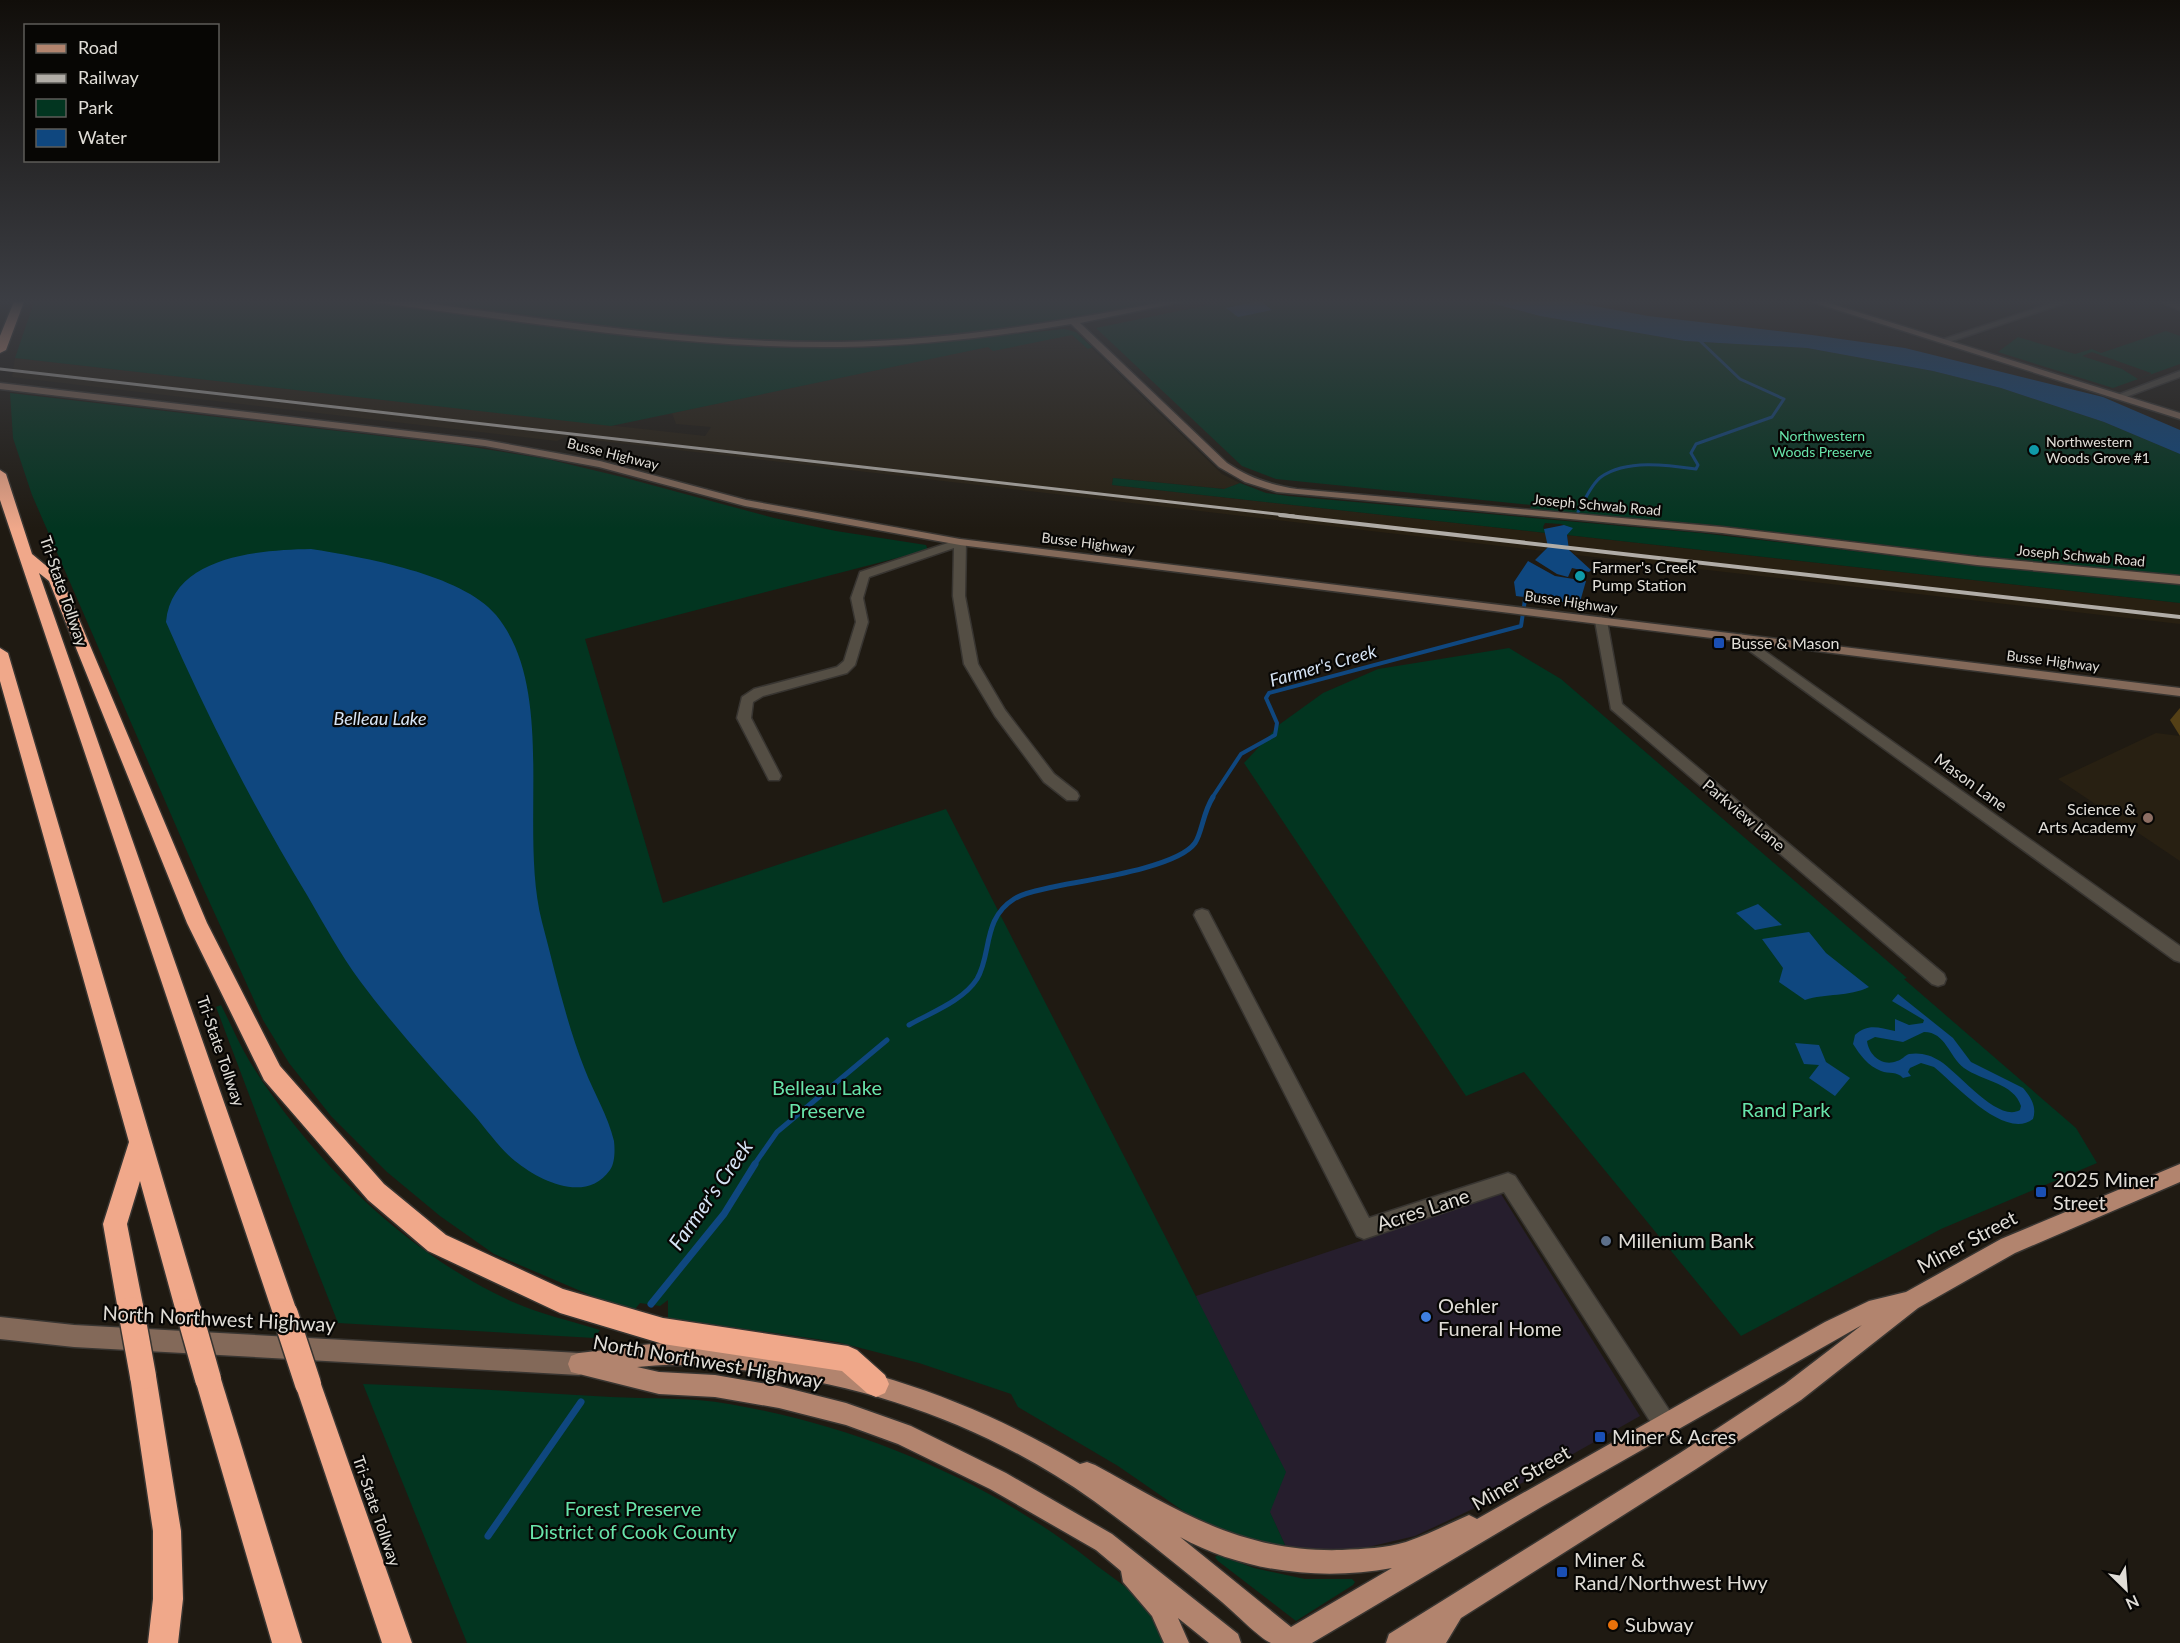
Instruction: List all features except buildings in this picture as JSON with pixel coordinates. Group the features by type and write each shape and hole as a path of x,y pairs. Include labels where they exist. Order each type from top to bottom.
{"highway":[{"name":"Tri-State Tollway","path":"0,474 397,1643"},
{"path":"26,556 55,579 196,923 272,1073 376,1192 437,1243 560,1301 663,1330 848,1359 876,1384"},
{"path":"0,653 208,1379 287,1643"},
{"path":"140,1142 115,1224 167,1531 168,1599 163,1643"}],"main road":[{"name":"Joseph Schwab Road","path":"1130,376 1223,465 1244,478 1268,487 1297,492 1493,511 1722,530 1977,561 2180,580"},
{"path":"2055,376 2180,416"},
{"name":"Busse Highway","path":"0,386 485,443 600,464 745,503 960,542 2180,692"},
{"name":"Miner Street","path":"1398,1643 1794,1392 1911,1301 2008,1246 2180,1173"},
{"name":"Miner Street","path":"1289,1643 1535,1498 1832,1329 1869,1311 1911,1301"},
{"name":"North Northwest Highway","path":"0,1328 74,1336 579,1364 680,1354 780,1364 847,1376 954,1411 1026,1446 1071,1472 1168,1541 1289,1643"},
{"name":"North Northwest Highway","path":"579,1364 658,1383 715,1386 779,1397 846,1414 913,1439 998,1481 1104,1542 1229,1643"},
{"path":"1026,1446 1077,1467 1193,1531 1245,1551 1307,1563 1366,1561 1405,1554 1535,1498"},
{"path":"1104,1542 1161,1607 1177,1643"},
{"path":"1432,1643 1453,1608"}],"street":[{"path":"2120,396 2175,376"},
{"path":"774,776 744,718 747,700 759,692 842,670 850,662 862,622 857,598 864,574 960,542 959,596 971,664 1000,712 1035,760 1049,778 1071,796"},
{"name":"Parkview Lane","path":"1601,621 1616,706 1938,979"},
{"name":"Mason Lane","path":"1741,638 2180,955"},
{"name":"Acres Lane","path":"1202,915 1364,1229 1508,1182 1665,1424"}],"shaded area":[{"path":"171,376 705,436 711,427 676,424 672,413 850,376 1120,376 1222,474 1240,483 1225,489 1113,478 1112,485 1546,533 1548,547 1543,551 566,437 557,441 12,377"},
{"path":"1567,535 2180,603 2180,624 1576,555 1569,550"},
{"name":"Science & Arts Academy","path":"2156,733 2180,736 2180,861 2058,779"},
{"path":"1501,1194 1640,1416 1492,1500 1415,1536 1364,1548 1312,1551 1286,1547 1254,1479 1196,1296"}],"green space":[{"path":"170,376 851,376 611,426"},
{"name":"Northwestern Woods Preserve","path":"1146,376 1952,376 2001,388 2104,422 2180,454 2180,575 2032,562 1714,525 1529,510 1532,505 1276,479 1242,466"},
{"path":"2074,376 2133,376 2138,379 2147,376 2113,388"},
{"name":"Belleau Lake Preserve","path":"10,393 459,445 547,459 774,518 836,531 926,545 928,550 585,639 663,903 946,809 1286,1472 1270,1512 1286,1547 1245,1540 1189,1515 1118,1466 1018,1407 1011,1394 919,1363 837,1342 668,1318 668,1300 660,1306 640,1303 632,1313 494,1254 440,1216 387,1172 331,1116 289,1063 263,1020 32,495 13,438"},
{"path":"1113,478 1224,489 1240,483 1266,493 1288,496 1701,533 1929,560 2180,585 2180,603 1567,535 1572,528 1561,524 1545,523 1543,527 1546,533 1112,485"},
{"name":"Rand Park","path":"1509,648 1561,679 1907,978 1904,979 2076,1128 2097,1163 1941,1229 1741,1336 1524,1072 1466,1096 1244,763 1280,724 1323,693 1378,669"},
{"path":"221,1005 246,1055 274,1098 332,1168 365,1201 399,1231 474,1282 523,1306 600,1330 594,1338 338,1323 216,1007"},
{"name":"Forest Preserve District of Cook County","path":"363,1384 700,1400 729,1404 826,1426 920,1460 1009,1505 1051,1532 1136,1596 1155,1617 1164,1643 467,1643"},
{"path":"1218,1555 1254,1568 1305,1579 1352,1579 1355,1582 1296,1621 1218,1561 1215,1557"}],"water":[{"path":"1952,376 2017,376 2103,397 2180,430 2180,454 2104,422 2001,388"},
{"path":"1564,525 1573,528 1567,535 1569,550 1591,570 1589,572 1572,568 1568,577 1557,574 1535,560 1548,547 1544,529"},
{"name":"Belleau Lake","path":"311,549 410,570 460,589 480,601 496,615 515,646 526,682 531,721 533,845 542,922 572,1034 614,1141 612,1167 600,1180 589,1186 563,1186 550,1182 525,1169 509,1156 401,1033 360,981 332,939 250,795 166,622 172,600 184,583 201,570 221,561 244,555"},
{"path":"1528,561 1555,576 1586,581 1580,602 1516,596 1514,582"},
{"path":"1758,904 1782,925 1755,930 1736,913"},
{"path":"1809,932 1826,953 1869,987 1854,992 1805,1000 1779,982 1783,968 1762,939"},
{"path":"1898,994 1953,1038 1971,1062 2023,1088 2033,1102 2033,1119 2022,1124 2009,1123 1995,1117 1967,1097 1934,1067 1921,1063 1910,1068 1908,1072 1911,1076 1903,1078 1876,1069 1868,1063 1853,1044 1855,1035 1860,1031 1874,1027 1895,1031 1895,1019 1909,1025 1923,1023 1924,1020 1892,1001","holes":["1924,1032 1931,1033 1942,1040 1964,1068 2012,1092 2021,1106 2020,1110 2011,1112 2001,1110 1933,1057 1913,1053 1887,1063 1874,1056 1867,1041 1875,1037 1903,1042"]},
{"path":"1795,1043 1819,1045 1826,1062 1850,1078 1835,1096 1809,1078 1819,1065 1804,1064"}],"waterway":[{"name":"Farmer's Creek","path":"1578,512 1594,484 1611,471 1647,465 1696,469 1698,465 1691,453 1696,444 1772,417 1784,399 1737,376"},
{"name":"Farmer's Creek","path":"1212,798 1241,754 1275,735 1277,723 1266,698 1269,693 1521,626 1526,593"},
{"name":"Farmer's Creek","path":"909,1025 955,1000 971,987 982,969 992,927 997,916 1014,899 1053,887 1130,872 1185,852 1195,843 1213,797"},
{"name":"Farmer's Creek","path":"754,1165 777,1132 887,1040"},
{"name":"Farmer's Creek","path":"651,1304 724,1214 755,1164"},
{"name":"Farmer's Creek","path":"488,1536 581,1402"}],"railway":[{"path":"59,376 1294,516"},
{"path":"1280,515 2180,617"}],"place":[{"name":"Northwestern Woods Grove #1","path":"2034,450"},
{"name":"Farmer's Creek Pump Station","path":"1580,576"},
{"name":"Busse & Mason","path":"1719,643"},
{"name":"Science & Arts Academy","path":"2148,818"},
{"name":"2025 Miner Street","path":"2041,1192"},
{"name":"Millenium Bank","path":"1606,1241"},
{"name":"Oehler Funeral Home","path":"1426,1317"},
{"name":"Miner & Acres","path":"1600,1437"},
{"name":"Miner & Rand/Northwest Hwy","path":"1562,1572"},
{"name":"Subway","path":"1613,1625"}]}
